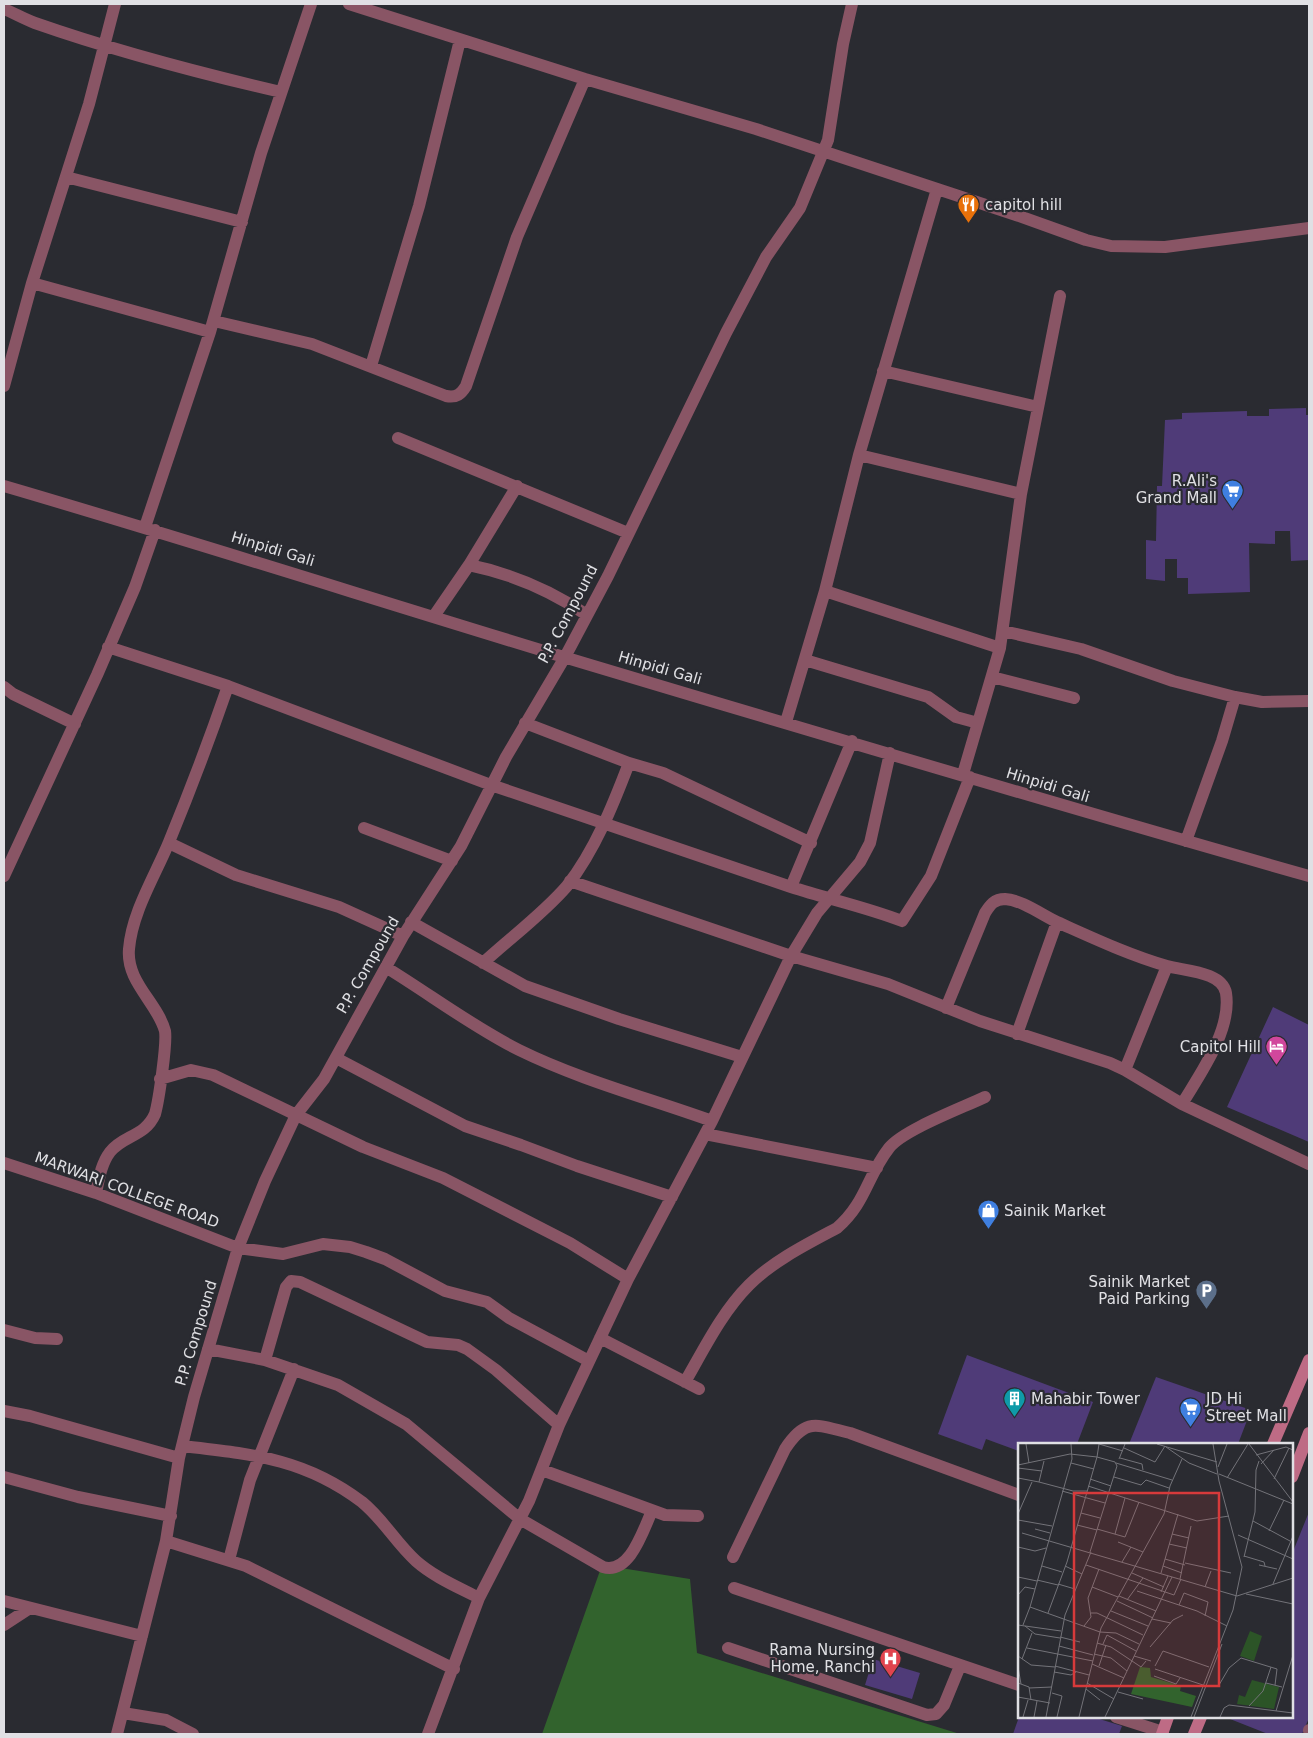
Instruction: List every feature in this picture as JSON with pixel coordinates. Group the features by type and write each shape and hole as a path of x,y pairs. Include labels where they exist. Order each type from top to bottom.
{"main road":[{"path":"1273,1443 1309,1360"},
{"path":"1293,1473 1309,1433"},
{"path":"1162,1733 1168,1718"},
{"path":"1194,1734 1201,1718"}],"street":[{"path":"4,386 32,283 66,177 105,45 115,4"},
{"path":"5,869 75,724 135,587 150,529 242,222 311,4"},
{"path":"349,4 585,79 722,119 1086,240 1111,246 1145,248 1181,246 1309,228"},
{"name":"P.P. Compound","path":"117,1734 166,1541 181,1452 208,1349 238,1248 266,1181 296,1115 324,1079 411,922 452,862 524,723 565,657 766,257 800,208 828,140 843,44 852,4"},
{"path":"4,9 33,22 105,45 212,76 282,92"},
{"path":"371,366 419,206 460,40"},
{"path":"32,283 212,326 312,344 454,398 466,386 517,237 585,79"},
{"path":"66,177 242,222"},
{"path":"786,722 825,591 859,455 937,189"},
{"path":"108,647 228,686 491,785 791,887 854,904 902,921 931,876 966,776 978,723 1000,648 1021,494 1060,296"},
{"path":"884,371 1038,407"},
{"path":"398,438 628,533"},
{"path":"859,455 1021,494"},
{"name":"Hinpidi Gali","path":"4,486 565,657 966,776 1035,799 1309,876"},
{"path":"434,616 469,565 518,486"},
{"path":"469,565 506,574 538,585 587,615"},
{"path":"825,591 1000,648"},
{"path":"1003,630 1082,649 1173,681 1234,697 1262,702 1309,701"},
{"path":"805,660 928,697 956,717 978,723"},
{"path":"992,677 1074,698"},
{"path":"96,1193 104,1162 111,1150 151,1124 158,1106 166,1042 164,1030 134,978 128,963 129,948 140,910 169,843 228,686"},
{"path":"4,687 13,694 75,724"},
{"path":"1186,841 1222,742 1234,697"},
{"path":"524,723 629,764 664,773 811,843"},
{"path":"791,887 852,742"},
{"path":"428,1734 454,1669 479,1598 520,1519 542,1470 559,1425 628,1279 712,1121 791,956 827,898 865,854 870,842 890,753"},
{"path":"483,963 556,897 570,881 589,851 629,764"},
{"path":"364,828 452,862"},
{"path":"169,843 236,875 339,907 403,936"},
{"path":"570,881 791,956 870,978 1017,1034 1125,1070 1182,1104 1309,1164"},
{"path":"946,1008 985,913 991,903 1007,899 1057,922 1167,966 1210,977 1221,983 1226,992 1223,1020 1215,1048 1182,1104"},
{"path":"411,922 508,978 551,996 742,1057"},
{"path":"1017,1034 1057,922"},
{"path":"1125,1070 1167,966"},
{"path":"387,968 470,1022 520,1050 572,1073 712,1121"},
{"path":"336,1058 466,1126 576,1166 672,1197"},
{"path":"160,1079 191,1070 200,1071 363,1147 443,1178 512,1212 586,1252 628,1279"},
{"path":"685,1382 728,1311 749,1285 763,1273 837,1228 846,1220 855,1210 884,1156 897,1140 985,1097"},
{"path":"705,1134 877,1168"},
{"name":"MARWARI COLLEGE ROAD","path":"4,1164 96,1193 238,1248 283,1254 323,1244 350,1247 366,1252 385,1259 445,1291 487,1302 509,1318 590,1361"},
{"path":"265,1360 286,1287 291,1281 300,1282 427,1342 458,1345 467,1349 496,1370 559,1425"},
{"path":"4,1330 35,1338 57,1339"},
{"path":"600,1338 699,1389"},
{"path":"208,1349 265,1360 338,1385 396,1417 425,1438 520,1519 611,1570 619,1567 626,1560 652,1511"},
{"path":"229,1560 242,1506 259,1455 294,1369"},
{"path":"4,1411 181,1452 259,1455 309,1471 337,1484 380,1519 416,1560 436,1574 479,1598"},
{"path":"733,1557 785,1449 796,1433 804,1426 824,1427 850,1432 1018,1495"},
{"path":"542,1470 652,1511 678,1517 698,1516"},
{"path":"4,1478 78,1497 171,1516"},
{"path":"166,1541 229,1560 454,1669"},
{"path":"734,1588 1018,1685"},
{"path":"4,1601 142,1636"},
{"path":"4,1625 30,1608"},
{"path":"728,1648 911,1712 927,1715 936,1714 944,1705 960,1666"},
{"path":"123,1713 166,1720 193,1734"},
{"path":"1119,1718 1162,1733"}],"green space":[{"path":"602,1565 690,1579 697,1653 960,1734 542,1734"}],"building":[{"name":"R.Ali's Grand Mall","path":"1306,408 1306,415 1309,415 1309,560 1291,561 1290,531 1275,531 1275,544 1249,543 1250,592 1188,594 1188,578 1177,578 1177,559 1165,559 1165,581 1146,579 1146,540 1156,541 1157,486 1162,486 1165,420 1182,419 1182,413 1247,411 1247,416 1269,416 1269,409"},
{"name":"Capitol Hill","path":"1273,1007 1309,1025 1309,1142 1227,1107"},
{"name":"Mahabir Tower","path":"967,1355 1093,1402 1077,1443 1018,1443 1018,1451 986,1439 982,1450 938,1434"},
{"name":"JD Hi Street Mall","path":"1156,1377 1251,1410 1238,1443 1129,1443"},
{"path":"1309,1512 1309,1718 1302,1734 1268,1734 1228,1718 1293,1718 1293,1552"},
{"path":"873,1659 920,1673 912,1699 865,1685"},
{"path":"1019,1718 1096,1718 1122,1726 1119,1734 1013,1734"}],"place":[{"name":"capitol hill","path":"969,224"},
{"name":"R.Ali's Grand Mall","path":"1233,509"},
{"name":"Capitol Hill","path":"1277,1066"},
{"name":"Sainik Market","path":"988,1230"},
{"name":"Sainik Market Paid Parking","path":"1206,1310"},
{"name":"Mahabir Tower","path":"1015,1418"},
{"name":"JD Hi Street Mall","path":"1190,1427"},
{"name":"Rama Nursing Home, Ranchi","path":"891,1678"}]}
